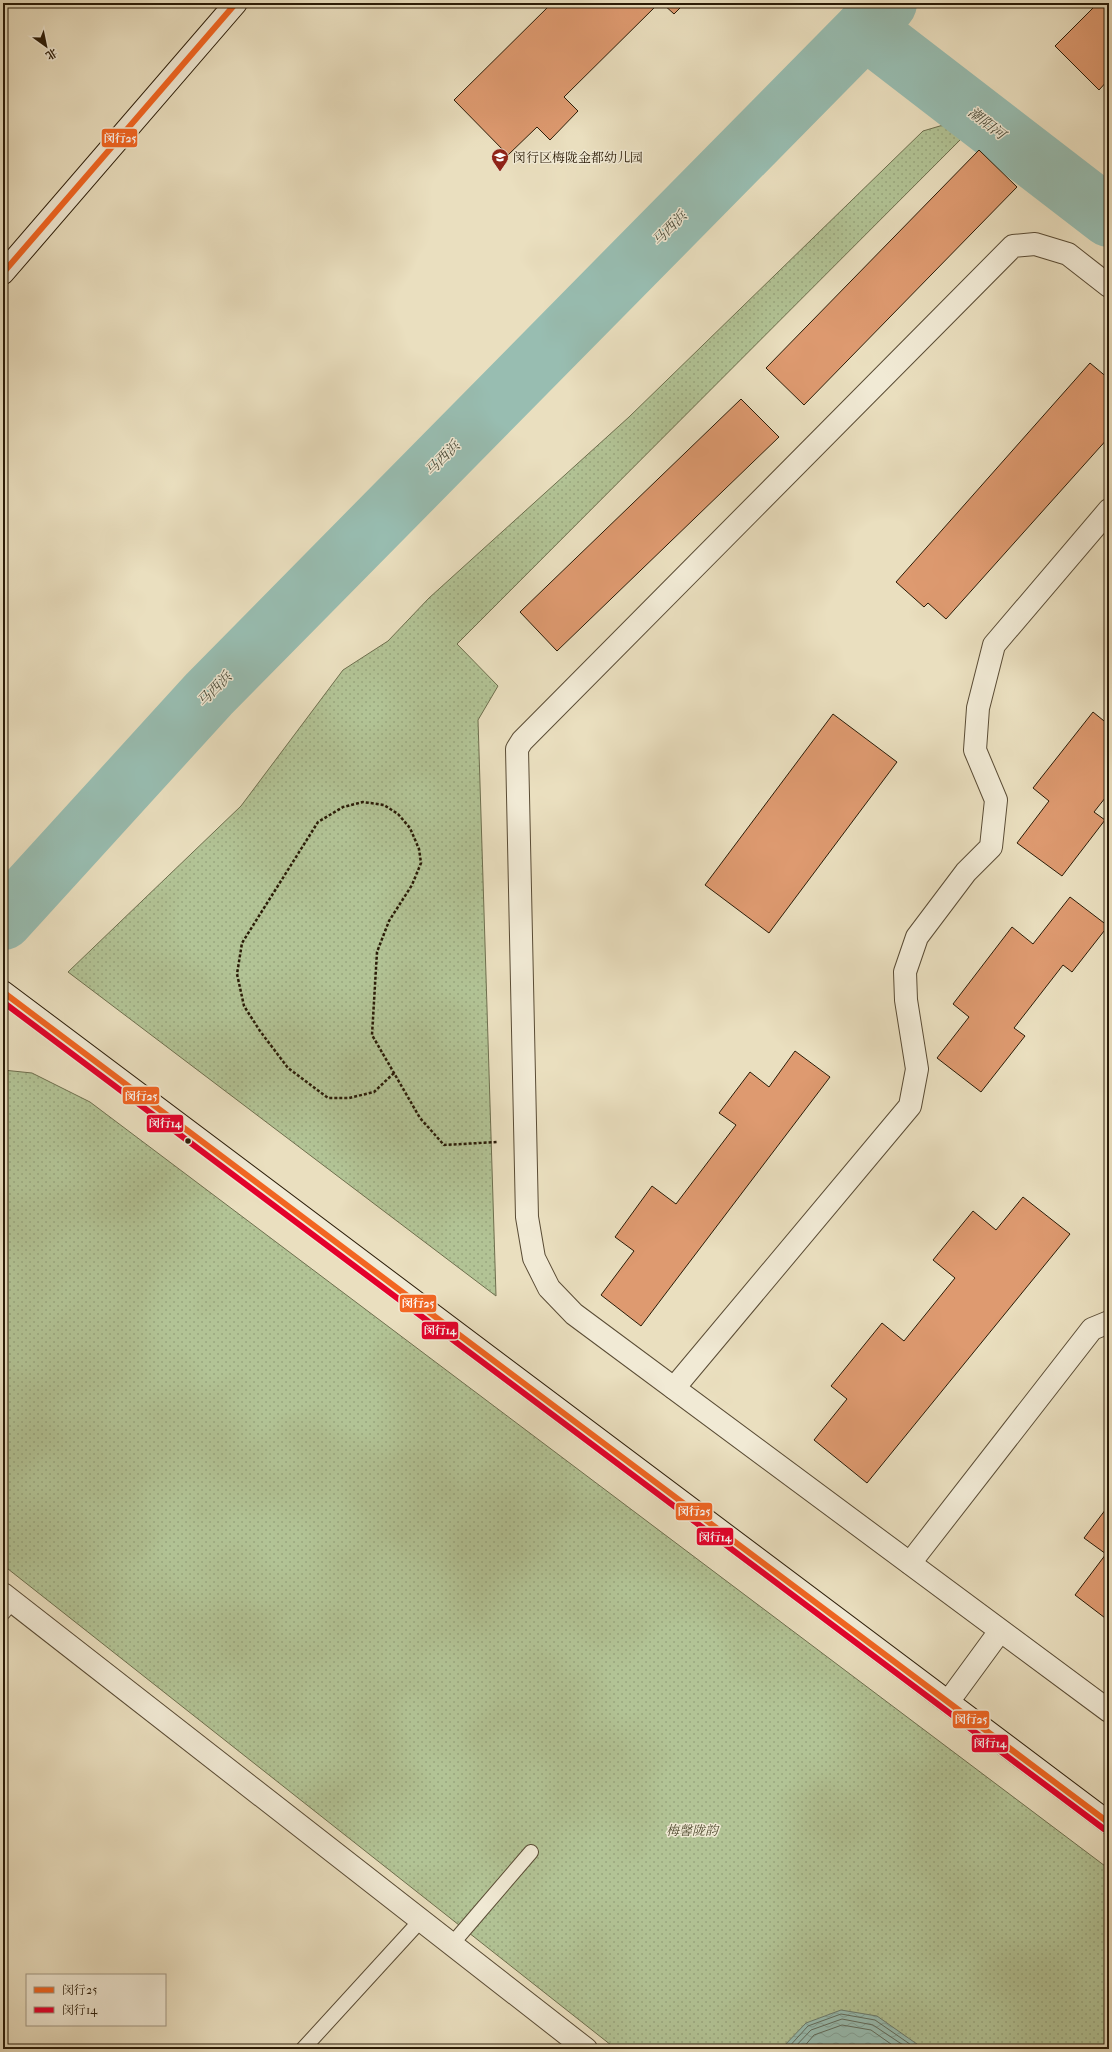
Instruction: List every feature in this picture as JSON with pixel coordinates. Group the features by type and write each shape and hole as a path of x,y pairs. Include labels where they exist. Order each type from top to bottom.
{"street":[{"path":"3,273 236,3"},
{"path":"1109,286 1068,254 1035,244 1013,246 522,741 517,749 528,1217 534,1258 550,1288 574,1314 1109,1711"},
{"path":"674,1388 910,1106 917,1069 906,1000 904,972 917,937 966,872 991,847 996,800 974,750 978,708 994,645 1109,510"},
{"path":"3,992 1109,1823"},
{"path":"910,1563 1092,1329 1109,1322"},
{"path":"6,1603 421,1920 586,2049"},
{"path":"948,1702 1000,1631"}],"lane":[{"path":"452,1944 531,1852"},
{"path":"303,2049 421,1920"}],"path":[{"path":"394,1073 374,1092 349,1098 328,1098 288,1068 260,1031 244,1006 237,974 242,944 318,822 343,807 363,802 384,805 398,814 410,828 419,849 421,863 412,885 389,921 377,952 372,1035 394,1073 420,1118 444,1145 453,1146 526,1140"}],"green space":[{"path":"950,123 974,126 457,644 498,686 478,720 496,1296 68,972 241,806 343,670 388,641 429,598 629,417 923,131"},
{"name":"梅馨陇韵","path":"3,1070 32,1073 90,1102 1109,1869 1109,2049 616,2049 3,1565"}],"water":[{"path":"841,2010 877,2016 924,2049 781,2049 806,2023"}],"building":[{"path":"552,3 659,3 564,97 578,111 550,140 537,127 508,155 454,100"},
{"path":"662,3 685,3 674,14"},
{"path":"1098,3 1109,3 1109,79 1099,90 1055,46"},
{"path":"979,150 1017,187 804,405 766,368"},
{"path":"1090,363 1109,379 1109,437 946,619 928,603 924,607 896,582"},
{"path":"741,399 779,437 557,651 520,612"},
{"path":"1093,712 1109,725 1109,793 1094,812 1105,820 1062,876 1017,843 1049,801 1033,788"},
{"path":"833,714 897,762 769,933 705,885"},
{"path":"1070,897 1108,926 1072,972 1063,965 1014,1028 1025,1036 981,1092 937,1058 969,1017 953,1004 1012,927 1033,944"},
{"path":"795,1051 830,1077 641,1326 601,1295 634,1251 615,1237 652,1186 676,1204 736,1125 719,1113 750,1072 769,1087"},
{"path":"1023,1197 1070,1234 867,1483 814,1440 847,1399 831,1386 882,1323 904,1341 955,1278 933,1260 973,1211 996,1230"},
{"path":"1109,1505 1109,1621 1075,1595 1106,1554 1084,1538"}],"waterway":[{"name":"马西浜","path":"3,920 209,694 865,29 887,3"},
{"name":"潮阳河","path":"865,29 1109,217"}],"transit line":[{"name":"闵行25","path":"3,273 236,3"},
{"name":"闵行25","path":"3,992 1109,1823"},
{"name":"闵行14","path":"3,1002 1104,1829"}],"place":[{"name":"闵行区梅陇金都幼儿园","path":"500,172"}]}
